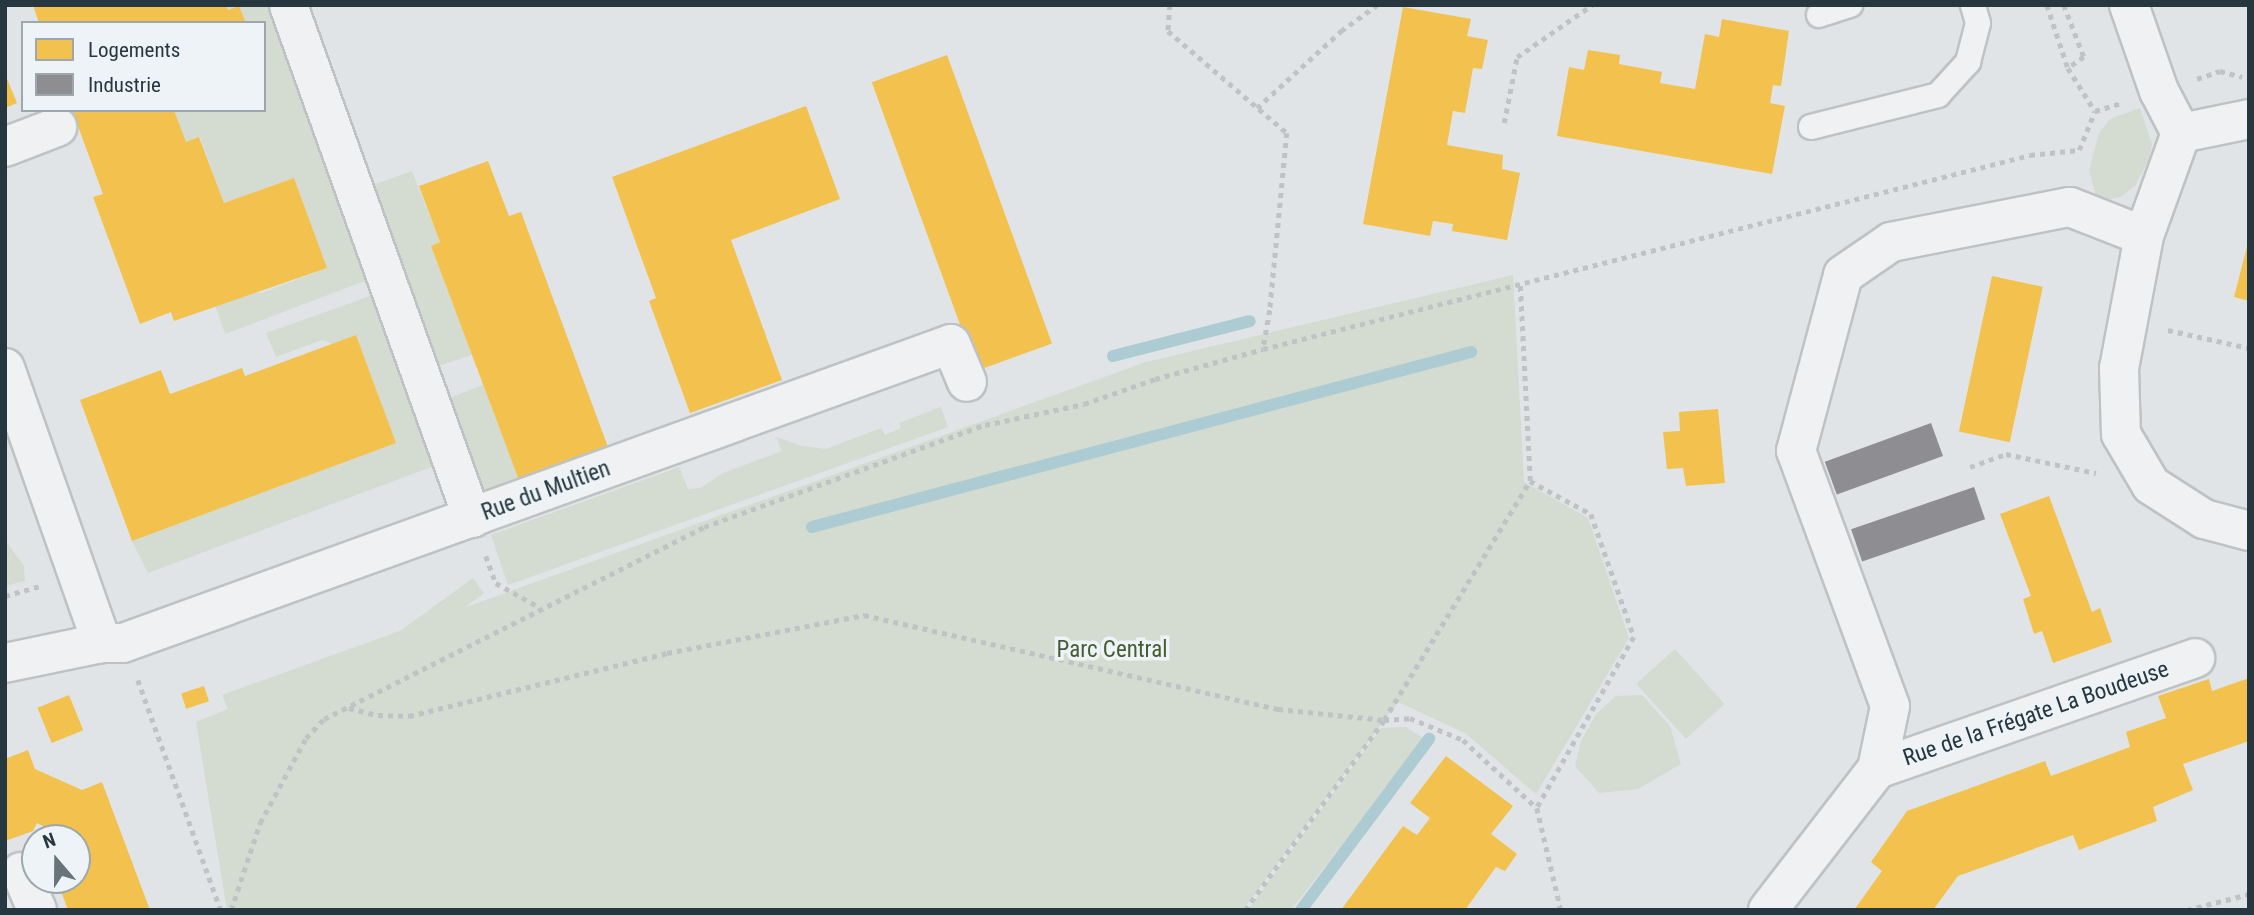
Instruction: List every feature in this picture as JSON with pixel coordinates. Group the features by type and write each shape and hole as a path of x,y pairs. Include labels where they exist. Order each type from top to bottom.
{"street":[{"path":"288,5 472,518"},
{"path":"2129,5 2159,91 2181,133 2144,236 2119,368 2121,434 2151,485 2204,519 2249,531"},
{"path":"5,147 54,119"},
{"path":"2181,133 2249,119"},
{"name":"Rue de la Frégate La Boudeuse","path":"1768,910 1877,769 1890,706 1796,451 1843,275 1891,242 2070,207 2144,236"},
{"name":"Rue du Multien","path":"5,663 102,643 123,643 951,344 967,382"},
{"path":"5,368 102,643"},
{"name":"Rue de la Frégate La Boudeuse","path":"1877,769 2194,658"}],"lane":[{"path":"1819,15 1850,5"},
{"path":"1811,127 1938,95 1968,62 1978,23 1973,5"}],"path":[{"path":"1170,5 1168,31 1287,133 1270,310 1263,348"},
{"path":"1257,108 1341,31 1377,5"},
{"path":"1504,122 1517,57 1592,5"},
{"path":"2047,5 2068,68 2095,111"},
{"path":"2064,5 2084,57 2068,68"},
{"path":"2189,82 2220,71 2249,79"},
{"path":"2095,111 2126,102"},
{"path":"231,910 260,823 306,738 324,719 704,527 985,425 1084,404 1155,379 1263,348 2031,155 2079,150 2095,111"},
{"path":"1245,910 1384,720 1530,481 1520,284"},
{"path":"2128,321 2249,348"},
{"path":"1970,467 2006,454 2151,485"},
{"path":"1530,481 1591,514 1634,637 1537,808"},
{"path":"472,518 496,583 540,608"},
{"path":"349,708 378,715 409,716 667,653 864,615 1278,709 1384,720 1410,719 1463,740 1537,808 1561,910"},
{"path":"152,716 221,910"},
{"path":"2187,910 2249,894"}],"green space":[{"path":"226,5 274,5 370,279 225,334 215,305 257,290 259,294 327,268 294,178 224,203 200,137 186,142 175,112 266,112 266,21 245,21 239,6 228,10"},
{"path":"2140,108 2152,144 2149,159 2135,186 2122,196 2107,200 2097,199 2089,170 2099,133 2110,119"},
{"path":"412,171 440,242 431,246 472,355 432,368 367,187"},
{"name":"Parc Central","path":"1513,275 1524,482 1588,518 1629,638 1536,794 1465,733 1398,702 1243,910 227,910 196,722 228,709 222,695 1146,362"},
{"path":"376,294 434,466 148,573 132,541 396,443 356,335 332,344 322,340 276,357 266,333"},
{"path":"483,385 520,480 482,495 446,399"},
{"path":"941,407 948,427 508,585 491,535 679,467 688,489 700,488 723,473 782,451 776,437 802,446 826,449 881,428 885,435 901,428 899,423"},
{"path":"5,540 24,566 25,581 5,586"},
{"path":"473,578 484,593 250,764 238,748"},
{"path":"1675,649 1725,704 1686,739 1636,684"},
{"path":"1642,695 1670,726 1681,764 1638,789 1599,793 1575,766 1581,741 1596,714 1616,696"},
{"path":"1406,727 1425,739 1291,910 1248,910 1381,728"}],"building: Logements":[{"path":"33,5 226,5 228,10 239,6 245,21 38,21"},
{"path":"1403,7 1471,19 1467,36 1488,40 1482,69 1473,68 1465,113 1453,111 1447,145 1503,155 1502,169 1520,173 1507,240 1452,231 1453,224 1433,221 1430,236 1363,224"},
{"path":"1722,19 1789,31 1781,86 1773,85 1770,103 1785,106 1772,174 1557,136 1569,67 1584,70 1588,50 1620,55 1619,64 1662,72 1660,83 1695,89 1705,34 1719,37"},
{"path":"947,55 1052,343 977,371 872,82"},
{"path":"5,74 17,103 5,108"},
{"path":"806,106 840,199 731,240 782,380 690,413 649,301 656,298 612,177"},
{"path":"73,112 175,112 186,142 199,137 224,203 294,178 327,268 174,321 171,312 140,324 93,197 103,194"},
{"path":"488,161 509,216 521,212 608,447 519,480 431,246 440,242 419,186"},
{"path":"2249,239 2249,301 2234,297"},
{"path":"1992,276 2043,287 2010,442 1959,432"},
{"path":"356,335 396,443 132,541 80,400 161,370 170,394 242,368 245,376"},
{"path":"1718,409 1725,483 1686,486 1683,468 1667,469 1663,432 1680,431 1679,412"},
{"path":"2049,496 2092,612 2100,608 2112,642 2053,663 2042,631 2034,634 2023,599 2031,596 2000,514"},
{"path":"2249,678 2249,741 2183,764 2193,790 2153,807 2157,821 2079,850 2073,835 1958,876 1933,910 1854,910 1882,871 1871,862 1907,811 2045,761 2051,776 2130,747 2126,732 2166,718 2158,696 2209,679 2212,691"},
{"path":"204,686 209,701 186,709 181,693"},
{"path":"69,695 83,730 52,743 37,708"},
{"path":"28,750 35,769 82,790 102,782 150,910 68,910 62,894 91,894 91,824 21,824 21,835 5,841 5,759"},
{"path":"1446,756 1513,806 1491,834 1517,854 1505,871 1496,867 1465,910 1341,910 1403,826 1417,835 1430,818 1410,803"}],"building: Industrie":[{"path":"1931,423 1943,456 1837,495 1825,462"},
{"path":"1974,487 1985,519 1862,561 1851,529"}],"waterway":[{"path":"1113,356 1250,321"},
{"path":"812,527 1471,352"},
{"path":"1301,910 1429,739"}]}
